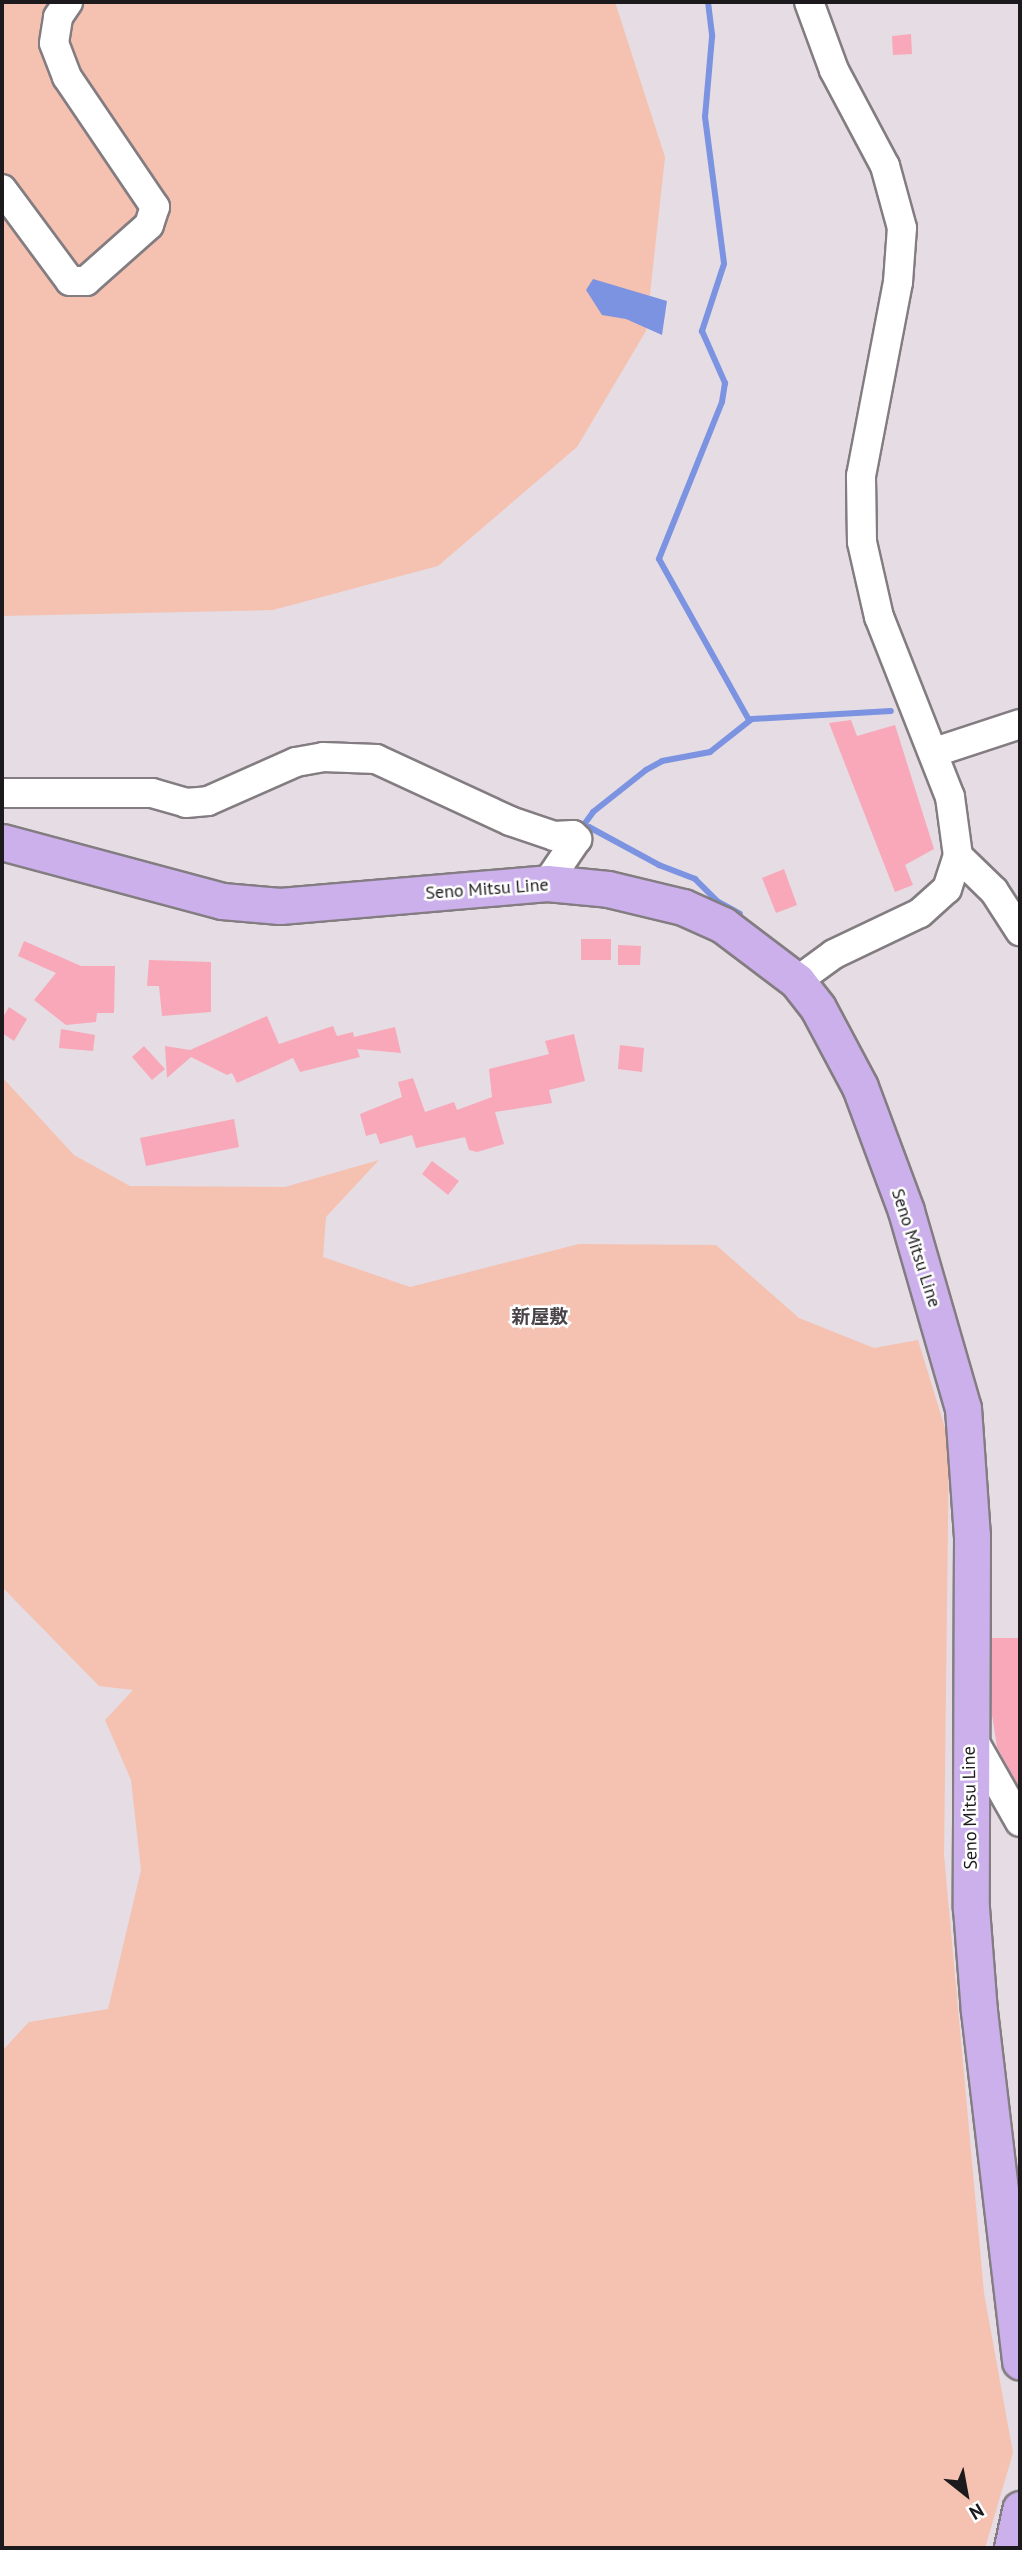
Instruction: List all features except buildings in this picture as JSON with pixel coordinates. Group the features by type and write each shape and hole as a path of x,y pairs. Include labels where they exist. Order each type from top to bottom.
{"main road":[{"name":"Seno Mitsu Line","path":"2,842 222,901 280,906 547,883 608,889 683,907 723,925 797,981 818,1008 860,1087 906,1211 963,1408 972,1522 969,1732 971,1908 979,2011 1020,2362"},
{"path":"1012,2548 1020,2509"}],"street":[{"path":"2,189 70,281 86,281 149,225 155,207 67,77 54,43 58,17 68,2"},
{"path":"797,981 834,954 920,913 947,889 958,856 950,797 879,617 862,542 861,476 898,282 902,228 885,166 834,71 809,2"},
{"path":"934,752 1020,724"},
{"path":"2,793 152,793 186,803 208,801 296,762 323,757 376,759 510,821 554,836 573,835 577,839 547,883"},
{"path":"958,856 995,891 1020,931"},
{"path":"969,1732 1020,1822"}],"shaded area":[{"path":"2,2 615,2 665,157 646,331 577,447 438,566 273,610 2,616"},
{"path":"2,1077 74,1155 130,1186 285,1187 379,1160 326,1217 323,1257 410,1287 579,1244 716,1245 799,1318 874,1348 918,1340 949,1441 944,1855 984,2293 1013,2453 985,2548 2,2548 2,2051 29,2022 108,2009 141,1870 131,1780 105,1720 133,1690 99,1686 2,1587"}],"water":[{"path":"593,279 667,301 662,335 626,319 602,315 586,290"}],"waterway":[{"path":"708,2 712,37 705,117 724,264 702,331 725,383 722,402 659,559 749,720"},
{"path":"583,826 593,812 646,770 662,761 710,752 752,719 891,711"},
{"path":"575,828 589,827 659,865 695,879 717,901 740,914"}],"district":[{"name":"新屋敷","path":"540,1317"}]}
